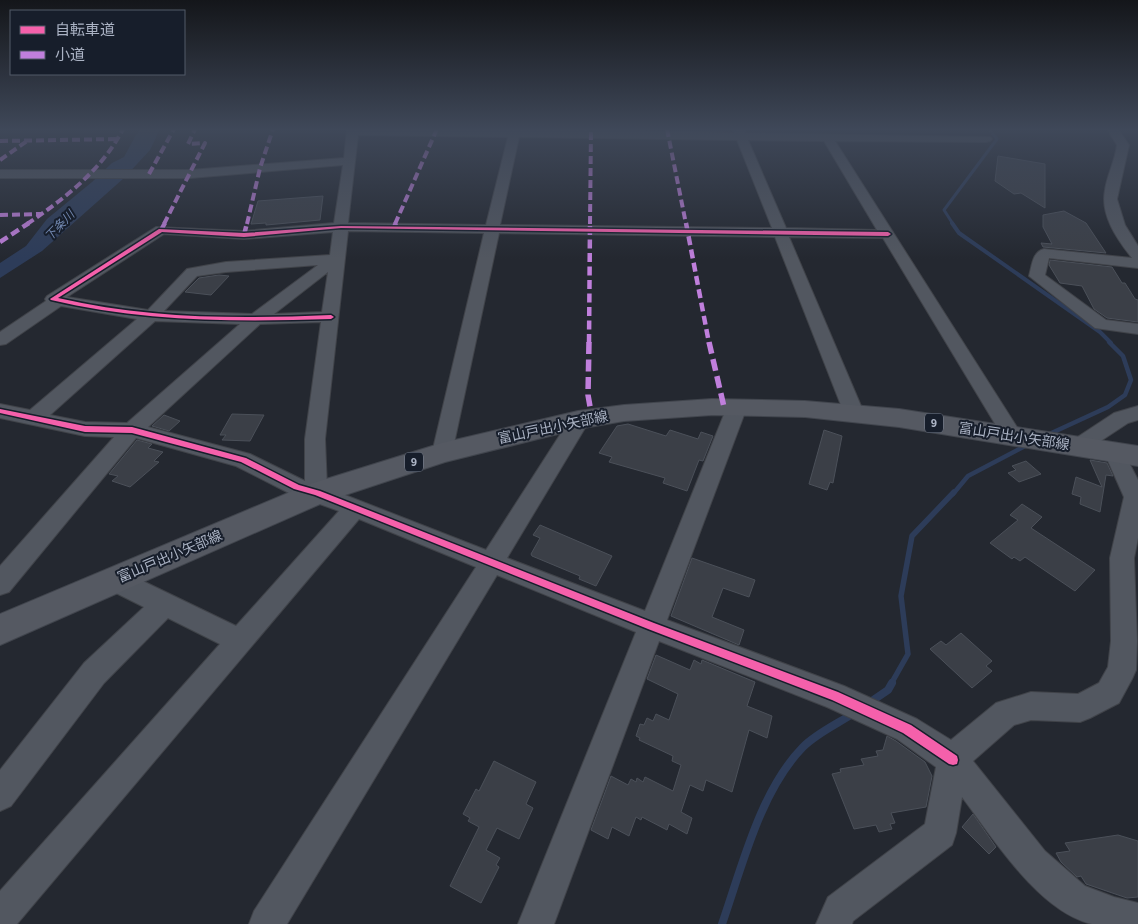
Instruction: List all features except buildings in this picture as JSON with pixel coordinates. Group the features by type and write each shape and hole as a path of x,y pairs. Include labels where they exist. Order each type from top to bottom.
{"main road":[{"name":"富山戸出小矢部線","path":"0,630 317,493 442,453 578,420 624,413 712,407 805,409 899,418 1126,454"}],"street":[{"path":"0,174 190,174 213,172"},
{"path":"317,493 315,439 347,172"},
{"path":"442,453 506,172"},
{"path":"755,172 854,413"},
{"path":"849,172 1017,437"},
{"path":"1116,172 1111,190 1110,204 1118,224 1138,256"},
{"path":"331,317 255,320 152,315 87,307 53,299 161,230 249,234 341,227 888,234"},
{"path":"213,268 249,234"},
{"path":"1138,262 1044,253 1037,276 1101,324 1138,329"},
{"path":"34,418 152,315 192,272 213,268 336,259"},
{"path":"0,584 132,430 255,320 336,259"},
{"path":"0,340 58,300"},
{"path":"536,924 737,407"},
{"path":"0,411 85,428 132,430 243,460 298,487 834,696 907,729 953,760 1034,863 1073,899 1114,915 1138,921"},
{"path":"1072,446 1121,418 1138,413"},
{"path":"267,924 575,428 578,420"},
{"path":"834,924 840,909 940,833 953,760 965,747 1006,714 1031,706 1080,708 1109,693 1122,670 1124,641 1122,558 1135,497 1126,454"},
{"path":"0,917 354,508"},
{"path":"115,580 240,641"},
{"path":"0,795 94,673 165,604"}],"water":[{"name":"下条川","path":"102,172 129,172 42,251 0,278 0,263 26,246 47,219"}],"waterway":[{"path":"953,224 944,210 972,172"},
{"path":"952,223 959,233 1100,332 1111,343"},
{"path":"1045,436 1108,407 1125,395 1131,380 1123,356 1109,342"},
{"path":"953,494 968,476 1029,444"},
{"path":"891,684 908,654 901,596 912,536 954,492"},
{"path":"869,703 888,690 892,683"},
{"path":"722,924 754,831 775,785 803,747 821,733 854,713"}],"marked path":[{"path":"0,242 51,207 92,172"},
{"path":"161,230 190,172"},
{"path":"244,235 259,172"},
{"path":"394,227 418,172"},
{"path":"591,172 588,395 592,418"},
{"path":"676,172 711,352 724,407"},
{"path":"0,215 41,214"}],"cycle path":[{"path":"331,317 226,319 156,316 87,307 53,299 161,230 244,235 341,227 888,234"},
{"path":"0,411 85,429 132,430 243,460 297,487 317,493 651,626 834,696 907,729 953,760"}]}
